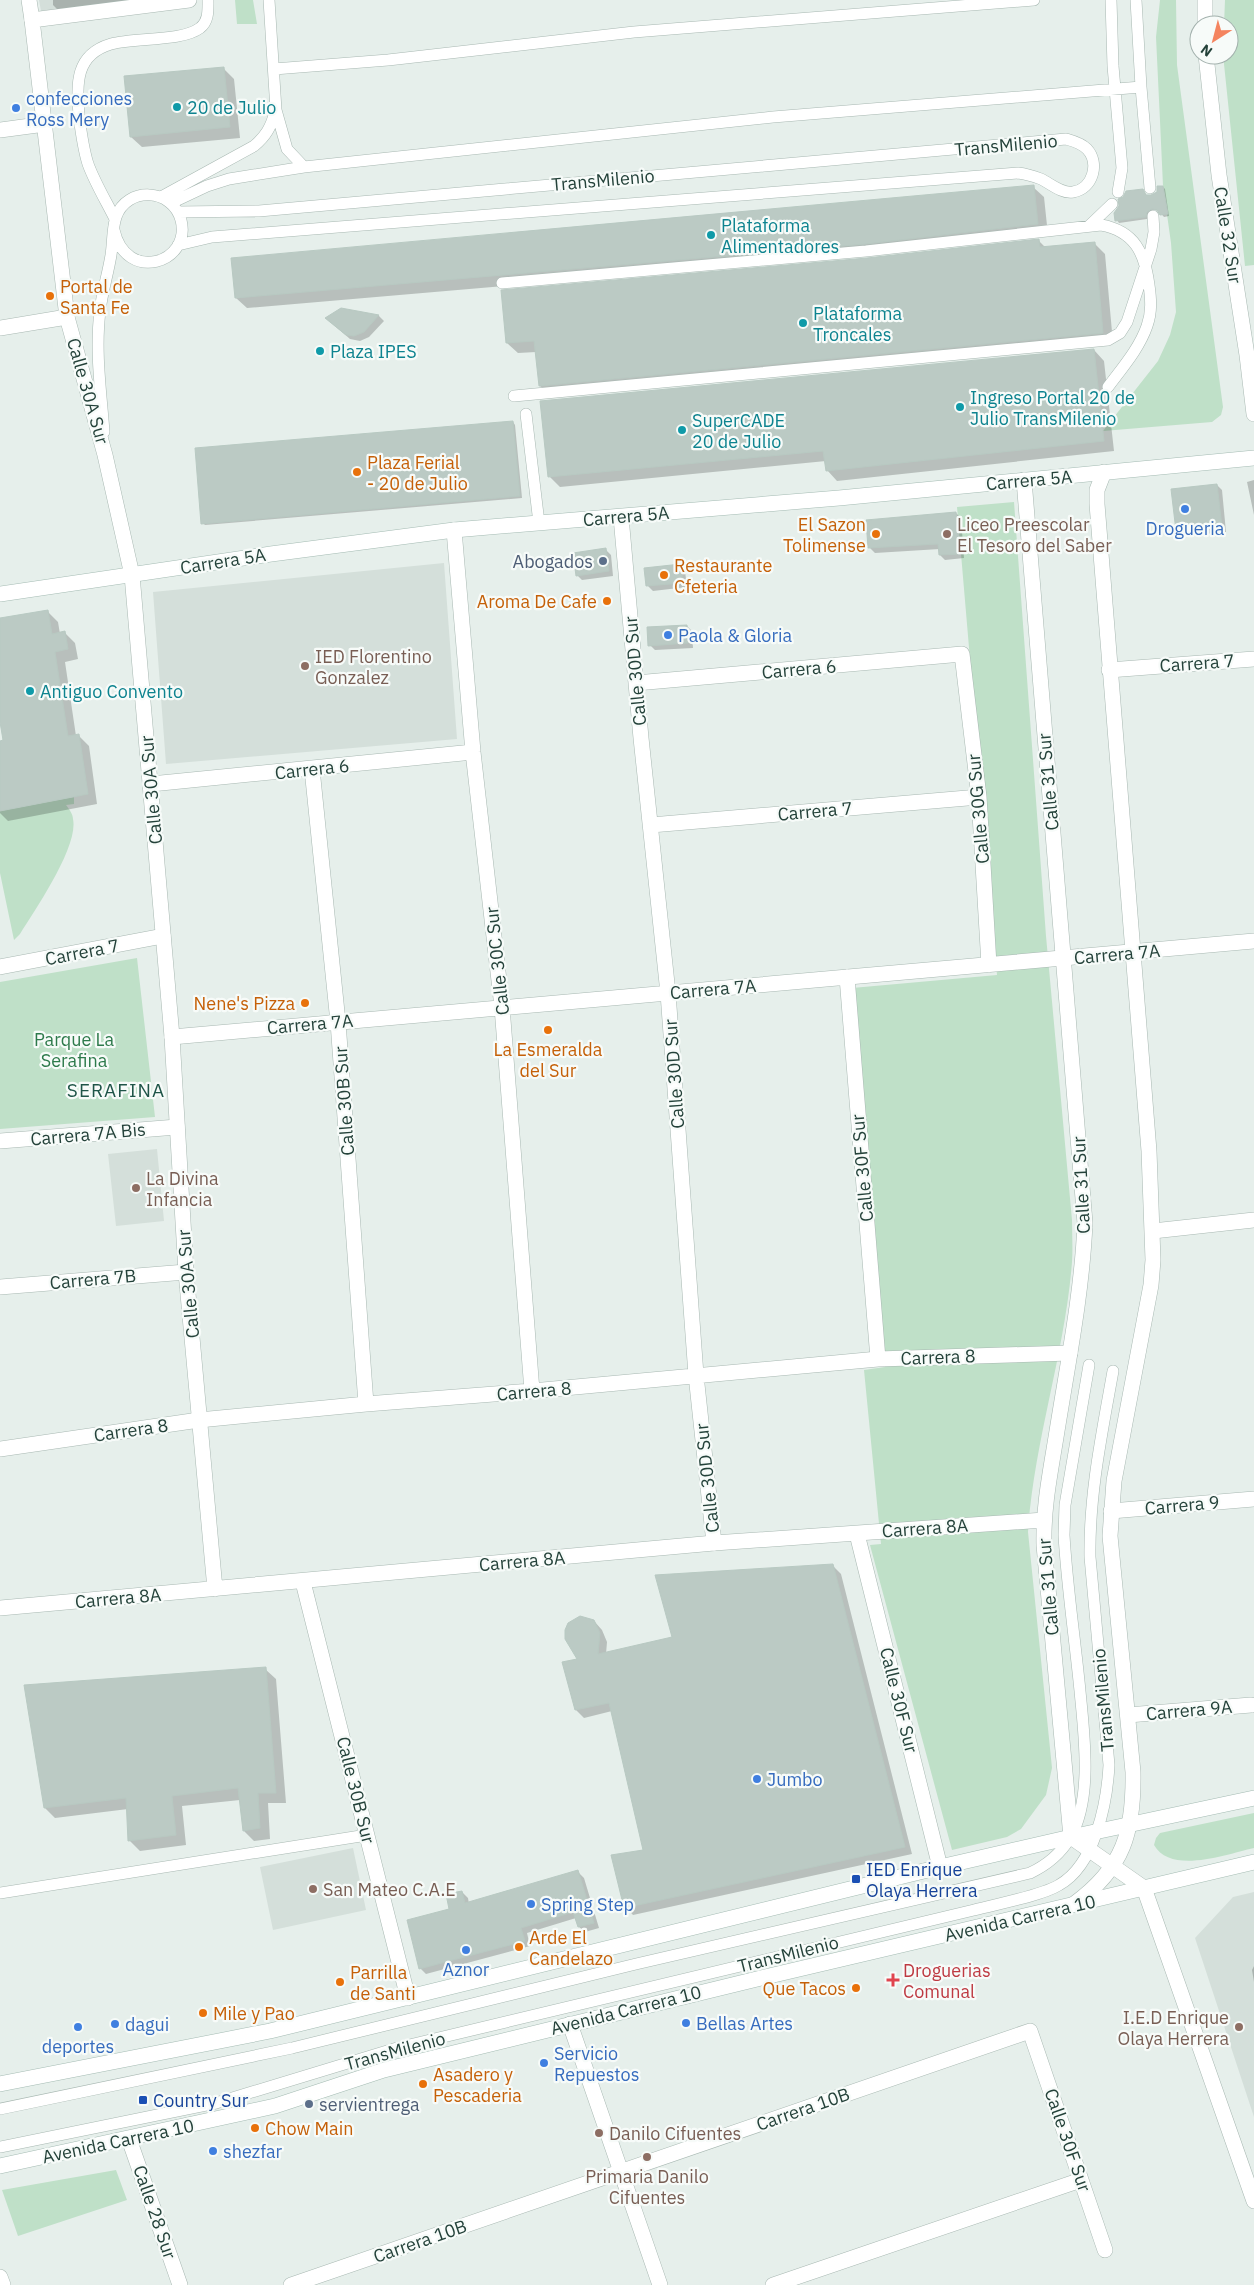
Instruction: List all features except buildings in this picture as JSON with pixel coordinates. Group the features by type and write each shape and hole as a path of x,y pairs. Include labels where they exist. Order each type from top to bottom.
{"street":[{"name":"Calle 30A Sur","path":"29,0 67,317 105,454 132,575 172,1037 186,1272 215,1589"},
{"path":"32,20 189,0"},
{"path":"1205,0 1205,15"},
{"name":"Calle 32 Sur","path":"1207,65 1218,174 1250,354 1254,414"},
{"path":"0,130 44,124"},
{"path":"0,328 67,317"},
{"name":"Carrera 5A","path":"0,594 271,554 454,530 1254,458"},
{"path":"1073,1905 1091,1892 1113,1866 1130,1824 1133,1801 1133,1772 1128,1715 1111,1563 1111,1511 1114,1480 1151,1285 1153,1231 1149,1151 1097,504 1097,490 1104,472"},
{"name":"Calle 31 Sur","path":"1024,480 1085,1223 1080,1292 1044,1520 1044,1544 1071,1837"},
{"name":"Calle 30D Sur","path":"621,516 668,993 696,1375 714,1543"},
{"name":"Calle 30C Sur","path":"454,530 473,752 502,1007 532,1391"},
{"name":"Carrera 6","path":"636,683 962,654"},
{"name":"Calle 30G Sur","path":"962,654 979,797 989,965"},
{"name":"Carrera 7","path":"1110,670 1254,658"},
{"name":"Carrera 6","path":"151,784 473,752"},
{"name":"Calle 30B Sur","path":"312,769 338,1022 366,1404"},
{"name":"Carrera 7","path":"651,824 979,797"},
{"name":"Carrera 7","path":"0,967 163,936"},
{"name":"Carrera 7A","path":"172,1037 1254,941"},
{"name":"Calle 30F Sur","path":"846,977 878,1360"},
{"name":"Carrera 7A Bis","path":"0,1141 177,1127"},
{"path":"1153,1231 1254,1220"},
{"name":"Carrera 7B","path":"0,1287 186,1272"},
{"name":"Carrera 8","path":"0,1449 199,1420 366,1404 878,1360 1070,1353"},
{"name":"Carrera 9","path":"1111,1511 1254,1499"},
{"name":"Carrera 8A","path":"0,1608 303,1582 714,1543 1044,1520"},
{"name":"Calle 30F Sur","path":"857,1534 940,1867"},
{"name":"Calle 30B Sur","path":"303,1582 408,1998"},
{"name":"Carrera 9A","path":"1128,1715 1251,1705"},
{"path":"0,2084 260,2033 940,1867 1096,1831 1254,1798"},
{"path":"1071,1837 1144,1888 1254,2201"},
{"name":"Avenida Carrera 10","path":"0,2166 275,2106 384,2070 1254,1862"},
{"path":"570,2024 660,2285"},
{"name":"Calle 30F Sur","path":"1030,2031 1105,2250"},
{"name":"Carrera 10B","path":"291,2285 1030,2031"},
{"name":"Calle 28 Sur","path":"129,2139 180,2285"},
{"path":"773,2285 1081,2180"},
{"path":"0,2277 3,2285"}],"lane":[{"name":"TransMilenio","path":"105,454 98,348 100,312 114,224 120,208 128,200 139,195 148,194 170,204 258,211 1066,139 1076,142 1086,149 1092,158 1094,170 1090,181 1081,190 1070,193 1030,175 1018,173 212,237 178,245 164,259 153,262 141,262 131,258 122,251 116,241 114,224 84,149 77,84 80,73 93,54 112,44 182,35 200,28 207,18 208,0"},
{"path":"269,0 276,110 287,149 304,167"},
{"path":"274,69 388,60 634,32 1034,0"},
{"path":"1112,0 1115,88 1122,168 1118,192"},
{"path":"1136,0 1150,188"},
{"name":"TransMilenio","path":"170,204 207,186 229,179 304,167 773,117 1141,87"},
{"path":"178,245 182,233 182,222 170,204 264,138 271,127 276,110"},
{"path":"1089,226 1112,204"},
{"path":"514,396 1108,340 1120,333 1127,322 1147,266 1154,232 1153,216"},
{"path":"502,283 866,251 1101,225 1118,229 1137,245 1147,266 1151,306 1148,326 1136,349 1108,387"},
{"path":"526,414 539,523"},
{"name":"TransMilenio","path":"0,2109 292,2048 636,1964 1030,1873 1051,1860 1071,1837 1084,1787 1085,1746 1066,1567 1065,1505 1089,1364"},
{"name":"TransMilenio","path":"0,2147 216,2102 397,2048 1038,1892 1058,1886 1067,1880 1089,1849 1096,1831 1105,1799 1109,1765 1090,1558 1090,1529 1091,1501 1113,1370"},
{"path":"0,1893 367,1835"}],"shaded area":[{"path":"39,0 140,0 41,11"},
{"name":"IED Florentino Gonzalez","path":"444,563 457,739 166,764 153,592"},
{"name":"La Divina Infancia","path":"157,1149 164,1221 116,1226 108,1154"},
{"name":"San Mateo C.A.E","path":"353,1848 366,1910 273,1930 260,1867"},
{"name":"I.E.D Enrique Olaya Herrera","path":"1254,1892 1254,2117 1195,1938 1233,1897"}],"green space":[{"path":"235,0 253,0 257,24 237,24"},
{"path":"1160,0 1176,0 1177,65 1223,407 1221,415 1212,422 1103,431 1158,361 1170,335 1176,312 1171,243 1163,186 1156,37"},
{"path":"1225,0 1254,0 1254,265 1245,266 1224,65 1239,65 1239,15 1224,15"},
{"path":"1014,502 1046,936 1072,1220 1072,1257 1068,1296 1036,1464 1028,1532 1052,1768 1046,1795 1021,1829 1007,1837 952,1850 870,1545 881,1544 864,1370 885,1367 852,988 997,975 957,507"},
{"path":"74,797 74,804 66,805 72,815 73,831 63,861 35,910 14,940 0,873 0,811"},
{"name":"Parque La Serafina","path":"137,958 155,1117 0,1129 0,982"},
{"path":"1254,1813 1254,1848 1215,1858 1186,1861 1173,1859 1162,1854 1154,1845 1160,1833"},
{"path":"116,2170 127,2200 18,2236 2,2190"}],"place":[{"name":"20 de Julio","path":"177,107"},
{"name":"confecciones Ross Mery","path":"16,108"},
{"name":"Plataforma Alimentadores","path":"711,235"},
{"name":"Portal de Santa Fe","path":"50,296"},
{"name":"Plataforma Troncales","path":"803,323"},
{"name":"Plaza IPES","path":"320,351"},
{"name":"Ingreso Portal 20 de Julio TransMilenio","path":"960,407"},
{"name":"SuperCADE 20 de Julio","path":"682,430"},
{"name":"Plaza Ferial - 20 de Julio","path":"357,472"},
{"name":"Drogueria","path":"1185,509"},
{"name":"El Sazon Tolimense","path":"876,534"},
{"name":"Liceo Preescolar El Tesoro del Saber","path":"947,534"},
{"name":"Abogados","path":"603,561"},
{"name":"Restaurante Cfeteria","path":"664,575"},
{"name":"Aroma De Cafe","path":"607,601"},
{"name":"Paola & Gloria","path":"668,635"},
{"name":"IED Florentino Gonzalez","path":"305,666"},
{"name":"Antiguo Convento","path":"30,691"},
{"name":"Nene's Pizza","path":"305,1003"},
{"name":"La Esmeralda del Sur","path":"548,1030"},
{"name":"La Divina Infancia","path":"136,1188"},
{"name":"Jumbo","path":"757,1779"},
{"name":"IED Enrique Olaya Herrera","path":"856,1879"},
{"name":"San Mateo C.A.E","path":"313,1889"},
{"name":"Spring Step","path":"531,1904"},
{"name":"Arde El Candelazo","path":"519,1947"},
{"name":"Aznor","path":"466,1950"},
{"name":"Droguerias Comunal","path":"893,1980"},
{"name":"Parrilla de Santi","path":"340,1982"},
{"name":"Que Tacos","path":"856,1988"},
{"name":"Mile y Pao","path":"203,2013"},
{"name":"Bellas Artes","path":"686,2023"},
{"name":"dagui","path":"115,2024"},
{"name":"deportes","path":"78,2027"},
{"name":"I.E.D Enrique Olaya Herrera","path":"1239,2027"},
{"name":"Servicio Repuestos","path":"544,2063"},
{"name":"Asadero y Pescaderia","path":"423,2084"},
{"name":"Country Sur","path":"143,2100"},
{"name":"servientrega","path":"309,2104"},
{"name":"Chow Main","path":"255,2128"},
{"name":"Danilo Cifuentes","path":"599,2133"},
{"name":"shezfar","path":"213,2151"},
{"name":"Primaria Danilo Cifuentes","path":"647,2157"}],"district":[{"name":"SERAFINA","path":"116,1090"}]}
